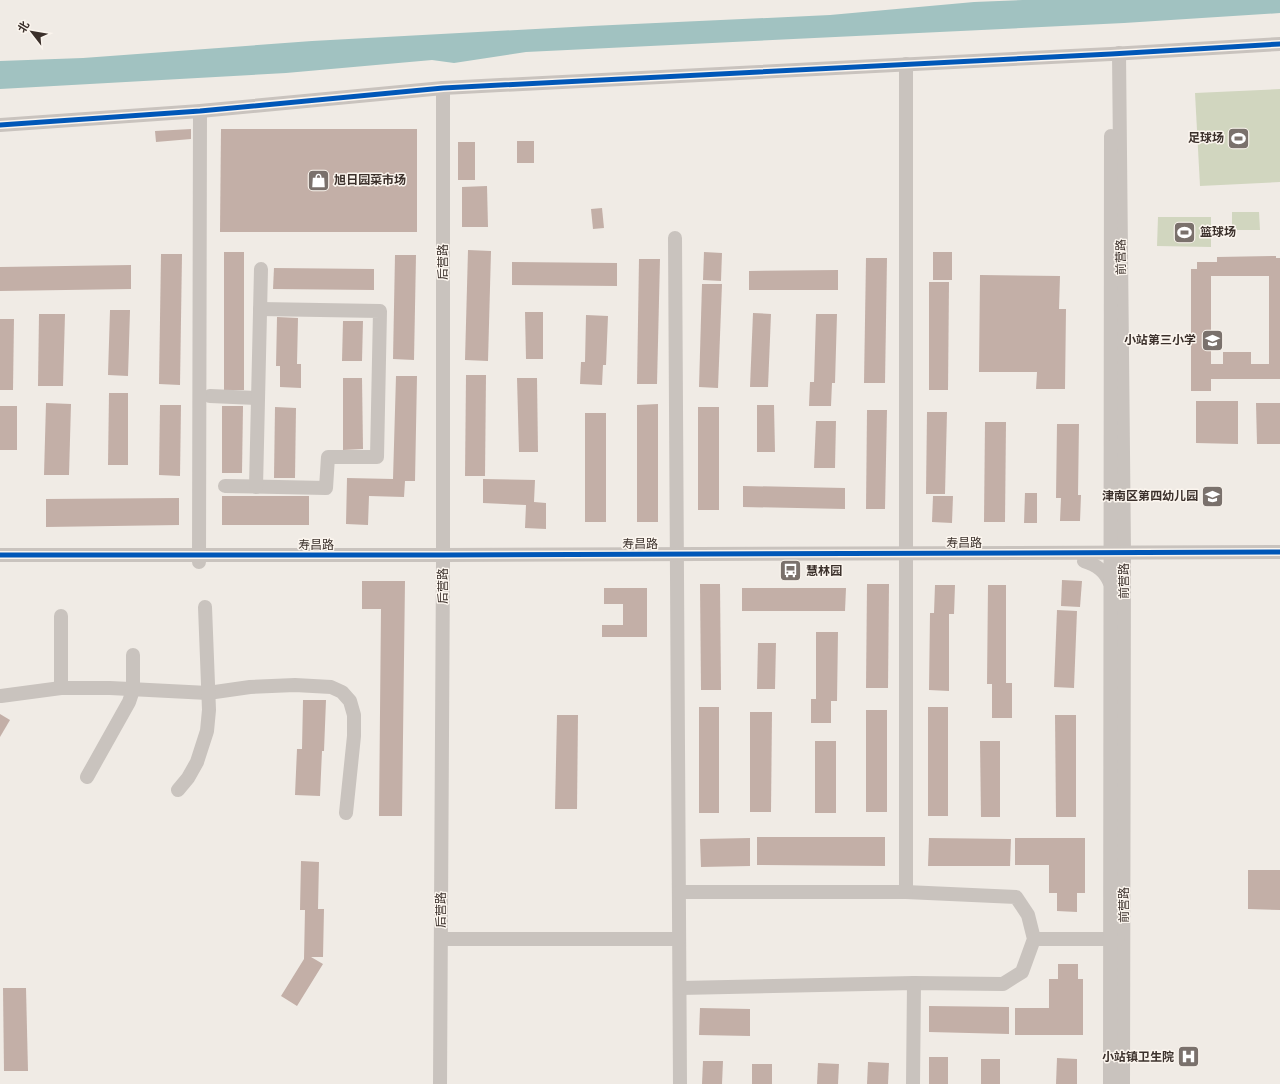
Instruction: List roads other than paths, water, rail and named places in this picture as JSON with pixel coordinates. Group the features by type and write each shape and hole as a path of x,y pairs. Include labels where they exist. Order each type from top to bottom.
{"street":[{"path":"0,125 200,111 443,88 1115,54 1280,44"},
{"name":"前营路","path":"1115,54 1115,559 1110,583 1117,939 1123,1084"},
{"path":"906,64 906,892"},
{"name":"后营路","path":"440,1084 443,559 443,88"},
{"path":"199,558 200,111"},
{"path":"675,238 680,1084"},
{"path":"256,486 261,269"},
{"path":"225,486 326,488 328,457 377,457 380,311 260,309"},
{"path":"210,396 257,398"},
{"name":"寿昌路","path":"1115,559 1280,552"},
{"name":"寿昌路","path":"0,554 199,558 443,559 1084,557 1115,559 1280,561"},
{"path":"1084,557 1090,563 1100,568 1106,574 1110,583"},
{"name":"寿昌路","path":"0,562 199,558"},
{"name":"前营路","path":"1110,1084 1117,939 1124,584 1115,559"},
{"path":"178,790 188,778 197,762 204,745 207,731 209,710 205,607"},
{"path":"61,616 61,688"},
{"path":"87,777 129,702 133,690 133,655"},
{"path":"1,696 61,688 208,692 250,687 295,685 331,687 342,692 350,701 354,715 354,736 346,813"},
{"path":"679,892 906,892 1016,897 1028,915 1034,940 1022,972 1003,984 914,983 680,988"},
{"path":"441,939 679,939"},
{"path":"1034,940 1117,939"},
{"path":"913,1084 914,983"}],"water":[{"path":"1023,0 1280,0 1280,13 1124,23 526,52 454,63 432,60 286,73 0,89 0,61 83,58 312,41 830,15 974,2"}],"place":[{"name":"足球场","path":"1239,138"},
{"name":"旭日园菜市场","path":"319,180"},
{"name":"篮球场","path":"1184,232"},
{"name":"小站第三小学","path":"1212,340"},
{"name":"津南区第四幼儿园","path":"1213,496"},
{"name":"慧林园","path":"791,571"},
{"name":"小站镇卫生院","path":"1189,1057"}]}
